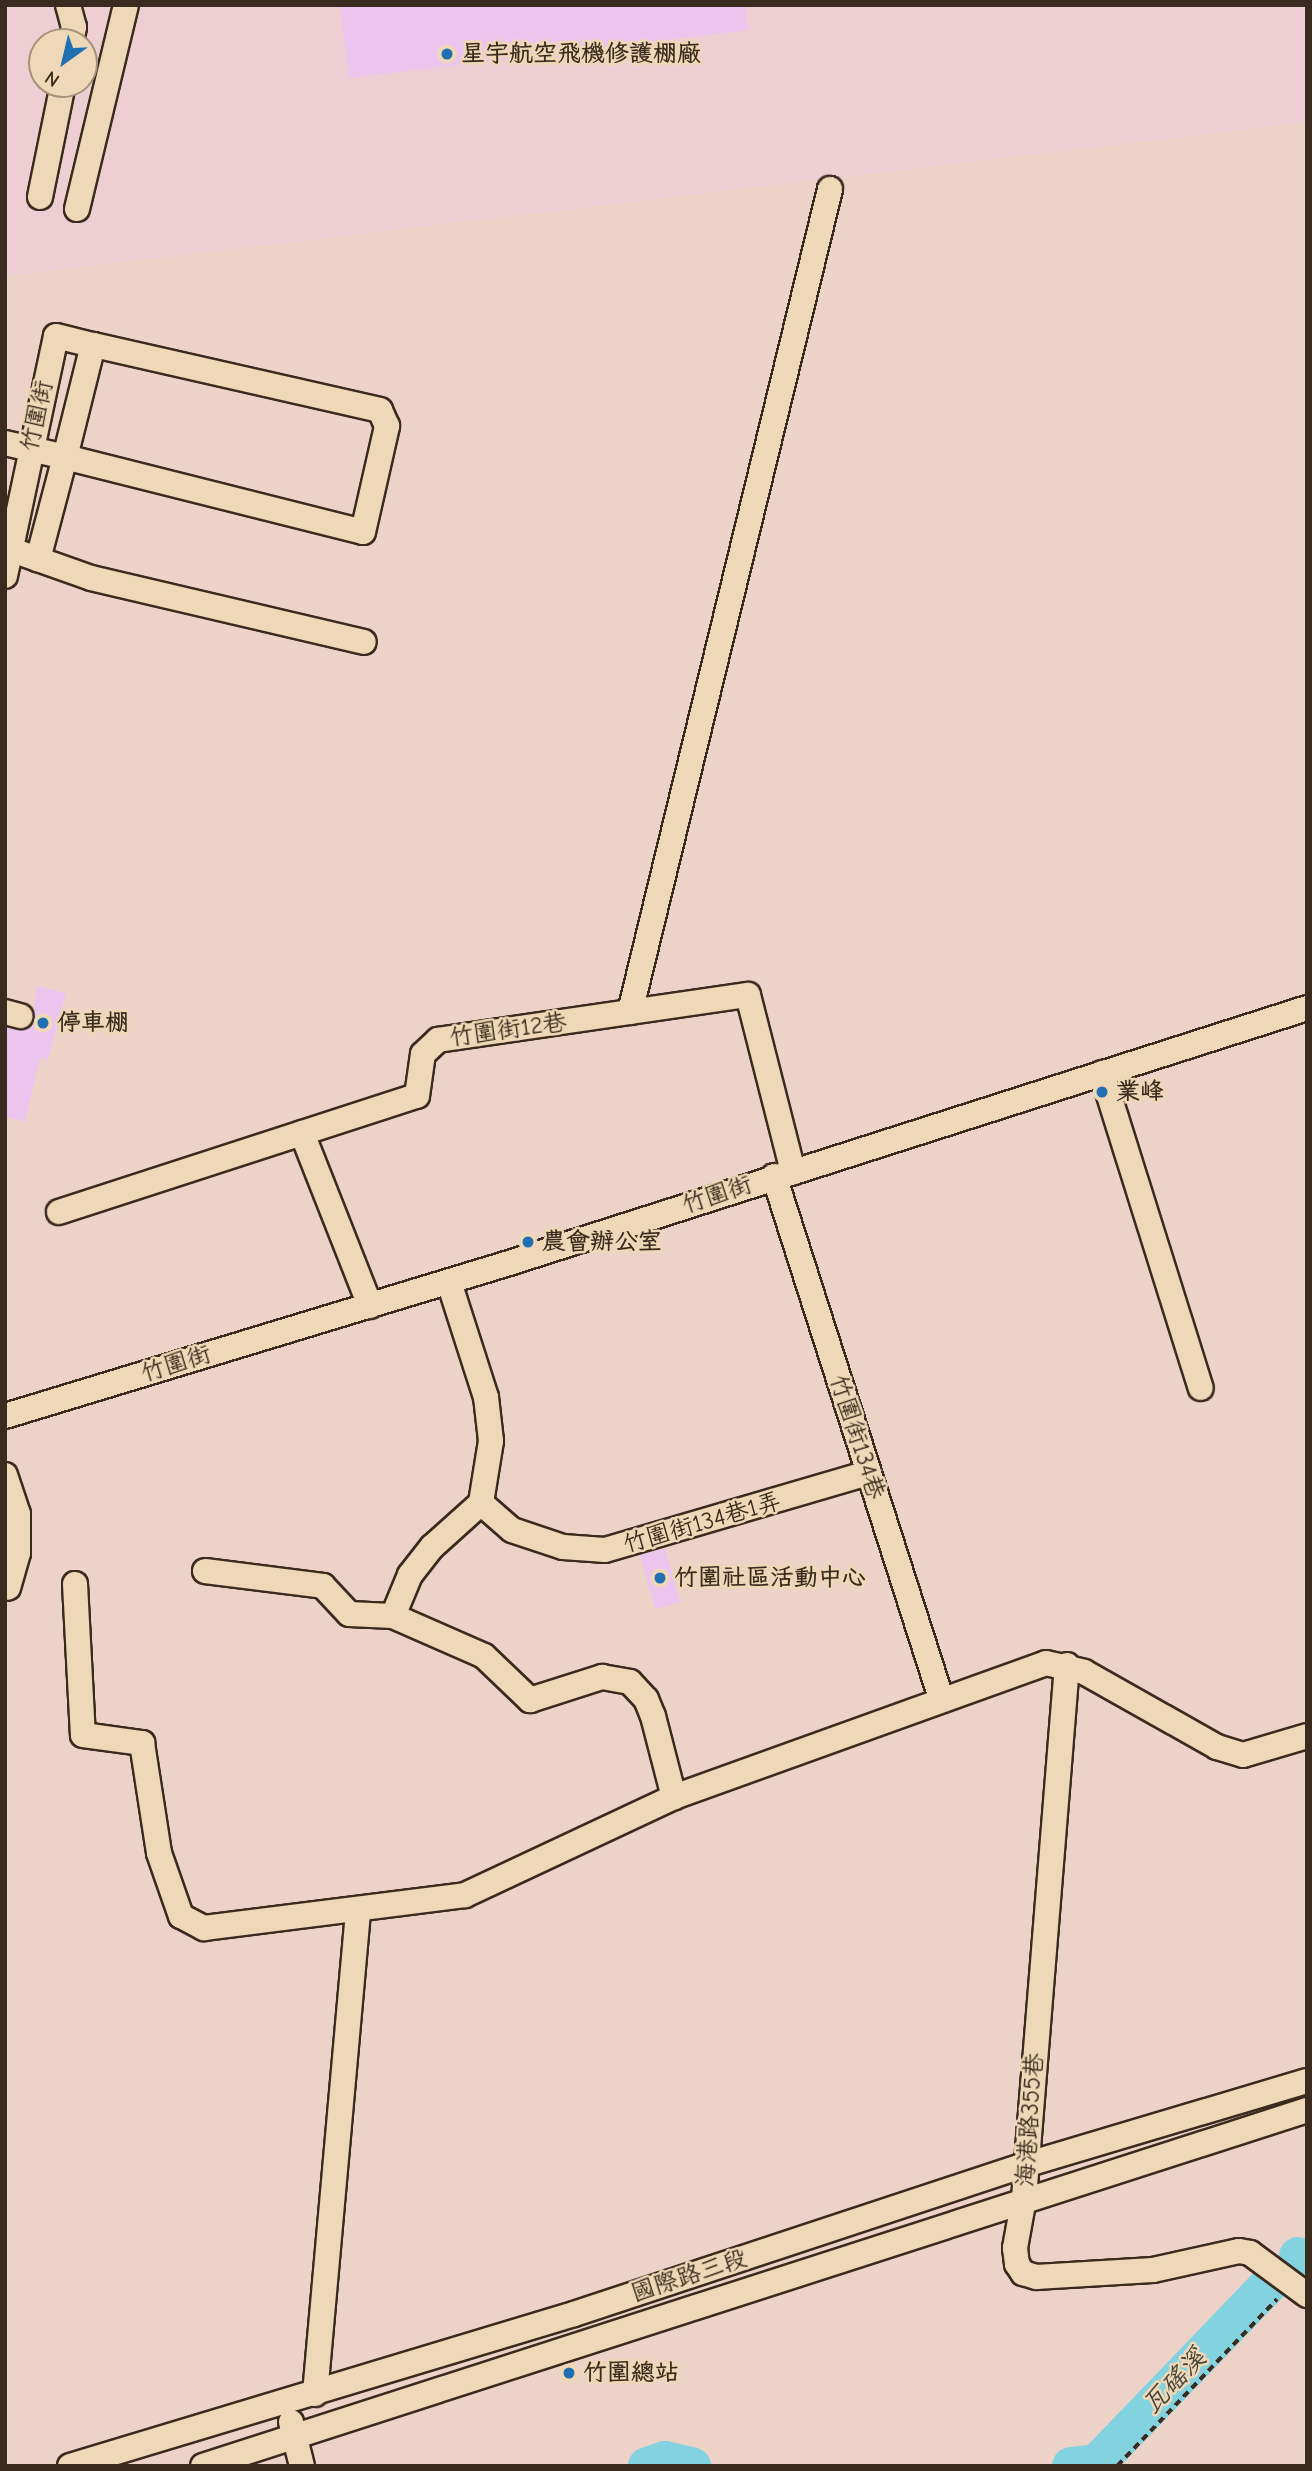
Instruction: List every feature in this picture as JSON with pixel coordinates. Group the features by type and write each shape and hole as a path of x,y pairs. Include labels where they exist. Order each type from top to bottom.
{"street":[{"path":"68,5 74,28"},
{"path":"77,209 126,5"},
{"path":"40,197 60,98"},
{"path":"630,1012 830,189"},
{"name":"竹圍街","path":"5,576 12,550 17,445 56,336 93,345"},
{"path":"17,445 65,457 363,532 387,426 380,410 93,345 65,457 38,559"},
{"path":"12,550 91,579 364,642"},
{"name":"竹圍街12巷","path":"59,1212 417,1096 423,1054 438,1040 748,995 783,1174"},
{"name":"竹圍街","path":"5,1416 449,1282 1307,1008"},
{"path":"1102,1073 1201,1388"},
{"path":"303,1133 370,1306"},
{"name":"竹圍街134巷","path":"783,1174 868,1473 941,1698"},
{"path":"393,1616 410,1575 432,1547 481,1503 491,1441 486,1396 449,1282"},
{"name":"竹圍街134巷1弄","path":"481,1503 512,1530 563,1547 605,1550 868,1473"},
{"path":"5,1475 18,1514 18,1553 8,1588"},
{"path":"205,1571 323,1586 349,1614 393,1616 484,1656 530,1700 602,1677 630,1682 646,1699 653,1716 674,1797"},
{"path":"75,1584 83,1735 142,1743 159,1853 181,1916 204,1928 465,1895 674,1797 941,1698 1046,1663 1067,1665 1217,1747 1243,1755 1307,1736"},
{"name":"海港路355巷","path":"1067,1665 1024,2198 1015,2248 1023,2273 1036,2277 1153,2270 1239,2251 1250,2253 1299,2290"},
{"path":"315,2394 358,1910"},
{"name":"國際路三段","path":"70,2466 228,2421 574,2314 1025,2165 1307,2081"},
{"name":"國際路三段","path":"203,2466 242,2460 296,2437 1024,2198 1307,2110"},
{"path":"285,2403 302,2466"},
{"path":"228,2421 242,2460"}],"path":[{"path":"1117,2466 1299,2290"}],"shaded area":[{"path":"5,5 1307,5 1307,122 5,276"}],"building":[{"name":"星宇航空飛機修護棚廠","path":"340,5 745,5 748,30 349,78"},
{"path":"37,986 66,993 48,1060 40,1058 25,1122 5,1117 5,1027 23,1030 31,1026"},
{"name":"竹圍社區活動中心","path":"665,1548 680,1602 655,1609 640,1555"}],"waterway":[{"name":"瓦磘溪","path":"1298,2256 1307,2262"},
{"name":"瓦磘溪","path":"1071,2466 1097,2463 1272,2281"},
{"name":"瓦磘溪","path":"647,2466 665,2460 692,2466"}],"place":[{"name":"星宇航空飛機修護棚廠","path":"447,54"},
{"name":"停車棚","path":"43,1023"},
{"name":"業峰","path":"1102,1092"},
{"name":"農會辦公室","path":"528,1242"},
{"name":"竹圍社區活動中心","path":"660,1578"},
{"name":"竹圍總站","path":"569,2373"}]}
